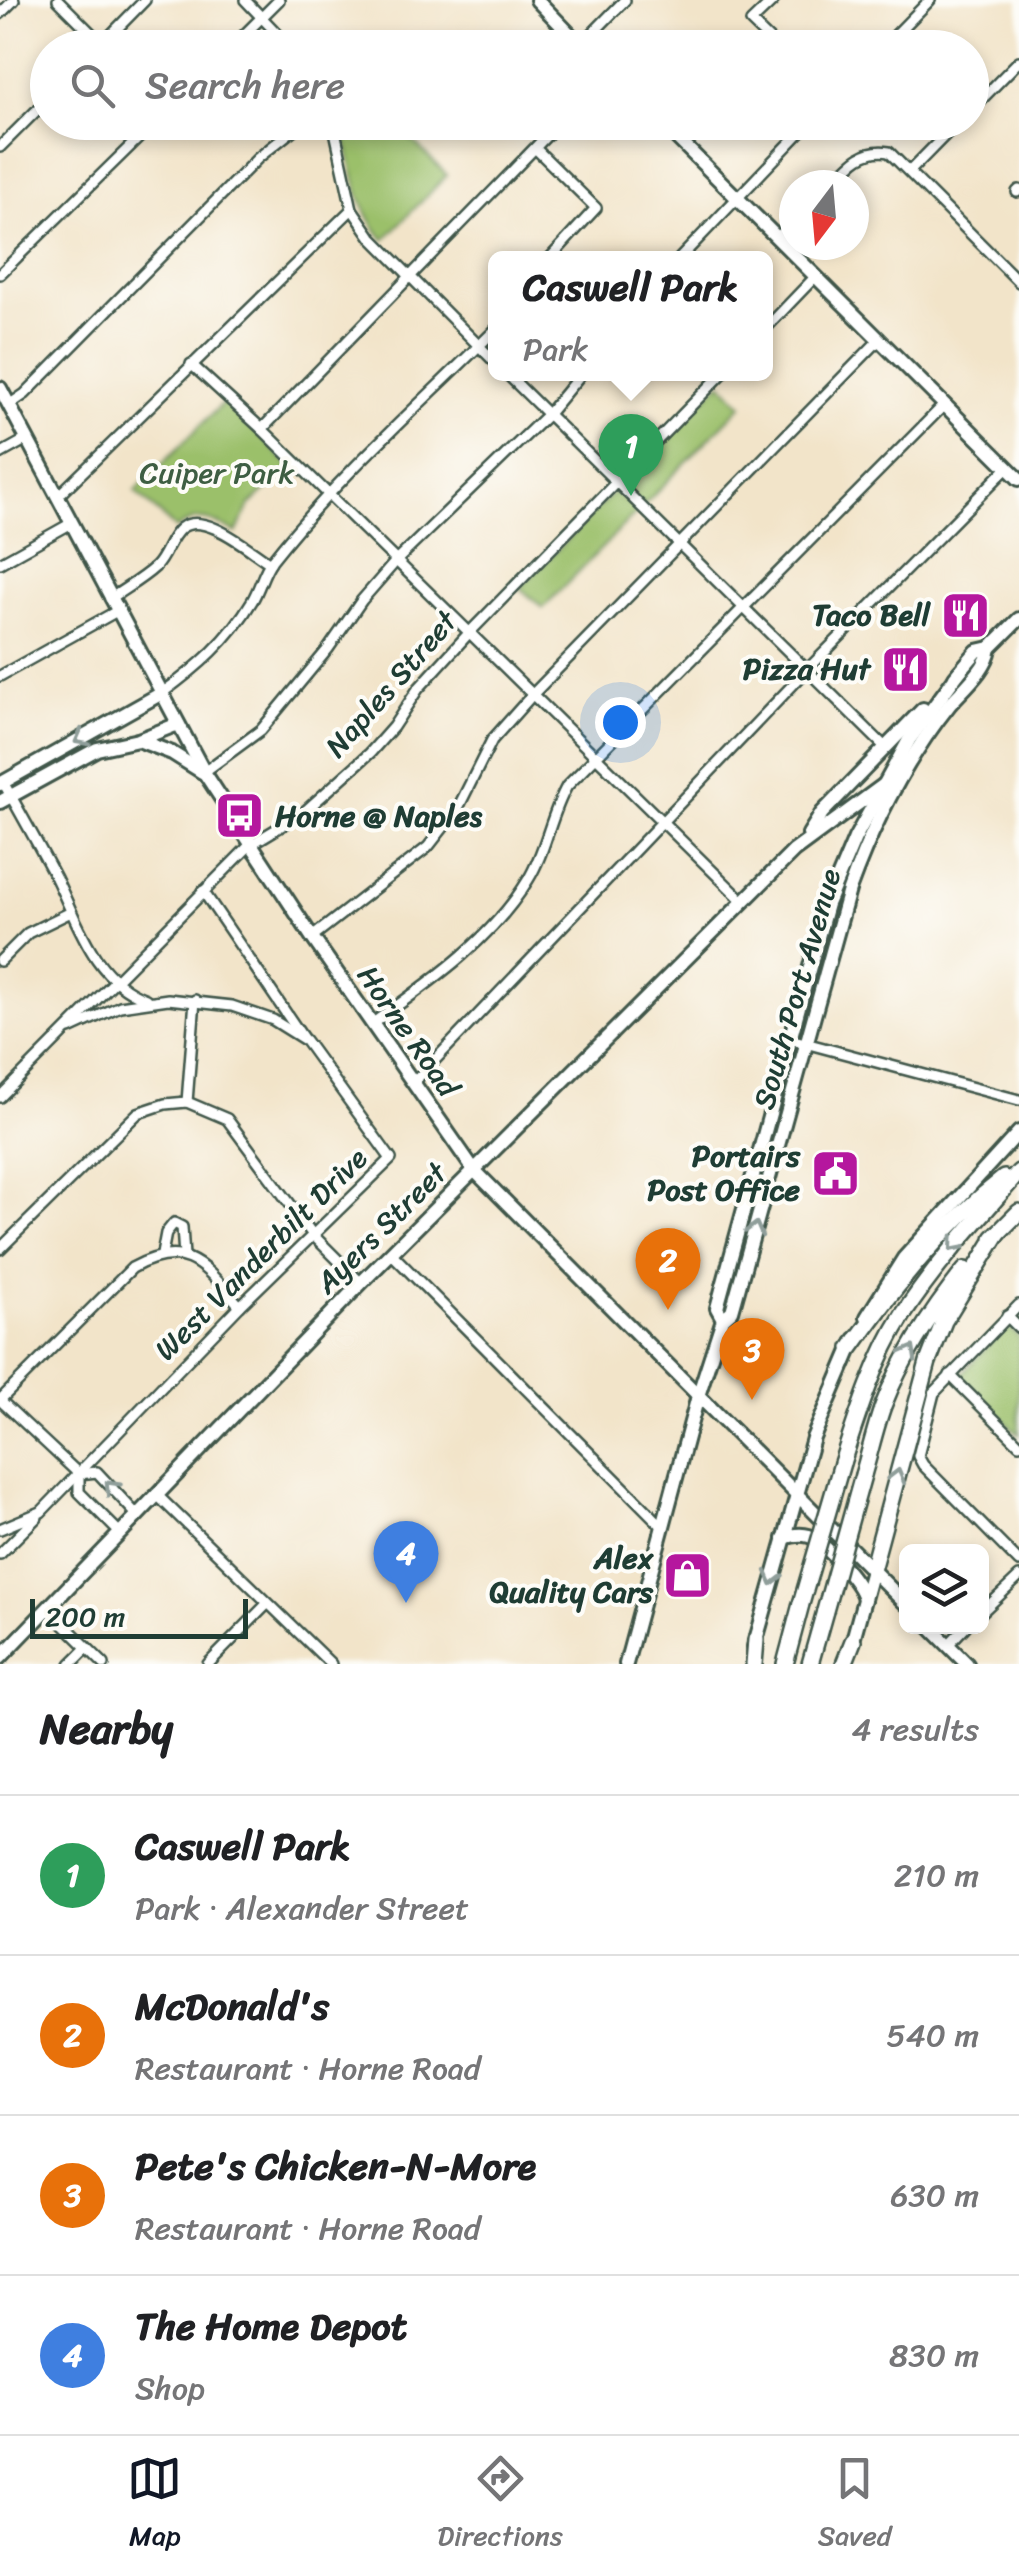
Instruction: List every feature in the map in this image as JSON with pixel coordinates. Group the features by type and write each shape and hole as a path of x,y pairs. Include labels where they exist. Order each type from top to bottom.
{"highway":[{"path":"850,1348 916,1262 970,1204 1019,1169"},
{"path":"785,1664 842,1463 872,1379 902,1317 943,1258 1019,1169"},
{"path":"810,1664 883,1406 906,1356 940,1301 1019,1212"},
{"path":"872,1570 928,1362 944,1321 998,1233"},
{"path":"752,1664 756,1640"},
{"path":"845,1664 853,1641"}],"main road":[{"path":"537,0 566,30"},
{"path":"679,140 1019,479"},
{"name":"Horne Road","path":"0,388 204,772 312,937 474,1170 899,1597"},
{"name":"Ayers Street","path":"805,840 822,813 884,747 977,651 990,648 1019,619"},
{"name":"Ayers Street","path":"0,1658 361,1283 805,840 889,786 988,660 990,648"},
{"name":"South Port Avenue","path":"626,1664 698,1396 722,1319 732,1311 849,890 909,740 960,671"},
{"path":"2,783 162,693"},
{"path":"6,799 96,749 138,740 178,724"},
{"path":"138,740 172,753 204,772"},
{"name":"South Port Avenue","path":"722,1319 717,1308 826,904 855,838 889,786"},
{"path":"829,823 849,827 855,838"},
{"path":"756,1640 813,1438 850,1348 880,1292 904,1258 1019,1132"},
{"path":"784,1538 801,1534 814,1538 858,1583 864,1599"},
{"path":"853,1641 872,1570"},
{"path":"937,1634 967,1664"}],"street":[{"path":"0,14 14,0"},
{"path":"58,0 85,30"},
{"path":"116,30 145,0"},
{"path":"245,0 274,30"},
{"path":"249,30 278,0"},
{"path":"597,30 625,0"},
{"path":"760,30 752,22 774,0"},
{"path":"901,30 930,0"},
{"path":"989,92 1019,62"},
{"path":"0,146 30,117"},
{"path":"0,274 136,140"},
{"path":"9,405 25,394 258,158 281,140"},
{"path":"336,140 352,209 372,238 488,355"},
{"path":"262,428 543,140"},
{"path":"687,251 793,140"},
{"path":"910,171 940,140"},
{"path":"536,148 596,208 556,251"},
{"path":"846,170 873,150 889,152 1019,282"},
{"path":"58,496 352,209"},
{"path":"773,321 815,276"},
{"path":"162,693 222,644 252,600 270,564 330,496 488,337"},
{"path":"312,937 428,847 457,810 492,740 879,340"},
{"path":"192,364 744,901"},
{"path":"514,381 884,747"},
{"path":"204,772 261,730 396,562 548,414 575,381"},
{"name":"Naples Street","path":"0,1096 250,845 303,814 370,753 418,689 469,633 715,381"},
{"path":"373,1023 432,981 509,908 545,846 566,786 944,405"},
{"path":"0,454 27,439"},
{"path":"414,1082 806,670 1008,468"},
{"path":"0,676 113,605 154,567 184,526 197,521 210,525 270,564"},
{"path":"0,564 70,524"},
{"path":"2,783 6,799 58,882 69,913 90,950 131,994 149,1000"},
{"path":"204,891 304,1040"},
{"path":"0,962 28,933 69,913"},
{"name":"West Vanderbilt Drive","path":"0,1529 42,1512 240,1306 391,1158 304,1040 273,1020 232,1006 196,1000 149,1000 120,1006 63,1032"},
{"path":"187,1102 196,1000"},
{"path":"790,1040 1019,1100"},
{"path":"0,1249 138,1113 187,1102 228,1119 313,1235 361,1283"},
{"path":"162,1254 166,1233 174,1222 182,1227 184,1256"},
{"path":"120,1534 79,1492 79,1474 0,1400 132,1268 162,1254 184,1256 208,1271 240,1306"},
{"path":"392,1254 663,1526"},
{"path":"1019,1305 934,1393 918,1456 1019,1562"},
{"path":"1007,1316 1019,1328"},
{"path":"950,1375 1019,1444"},
{"path":"79,1474 97,1472 138,1516"},
{"path":"158,1496 331,1664"},
{"path":"0,1554 42,1512"},
{"path":"989,1605 1019,1577"},
{"path":"208,1664 268,1604"},
{"path":"48,1609 104,1664"},
{"path":"948,1645 958,1634"},
{"path":"71,1664 87,1648"}],"green space":[{"path":"345,140 412,140 447,175 384,240 366,212"},
{"path":"721,382 742,405 543,608 520,588"},
{"name":"Cuiper Park","path":"225,401 291,467 250,505 236,533 199,519 176,529 135,491"},
{"path":"1007,1325 1019,1337 1019,1435 959,1377"}],"place":[{"name":"Caswell Park","path":"631,496"},
{"name":"Taco Bell","path":"965,615"},
{"name":"Pizza Hut","path":"905,669"},
{"name":"Horne @ Naples","path":"240,816"},
{"name":"Portairs Post Office","path":"835,1173"},
{"name":"McDonald's","path":"668,1310"},
{"name":"Pete's Chicken-N-More","path":"752,1400"},
{"name":"Alex Quality Cars","path":"688,1575"},
{"name":"The Home Depot","path":"406,1603"}]}
